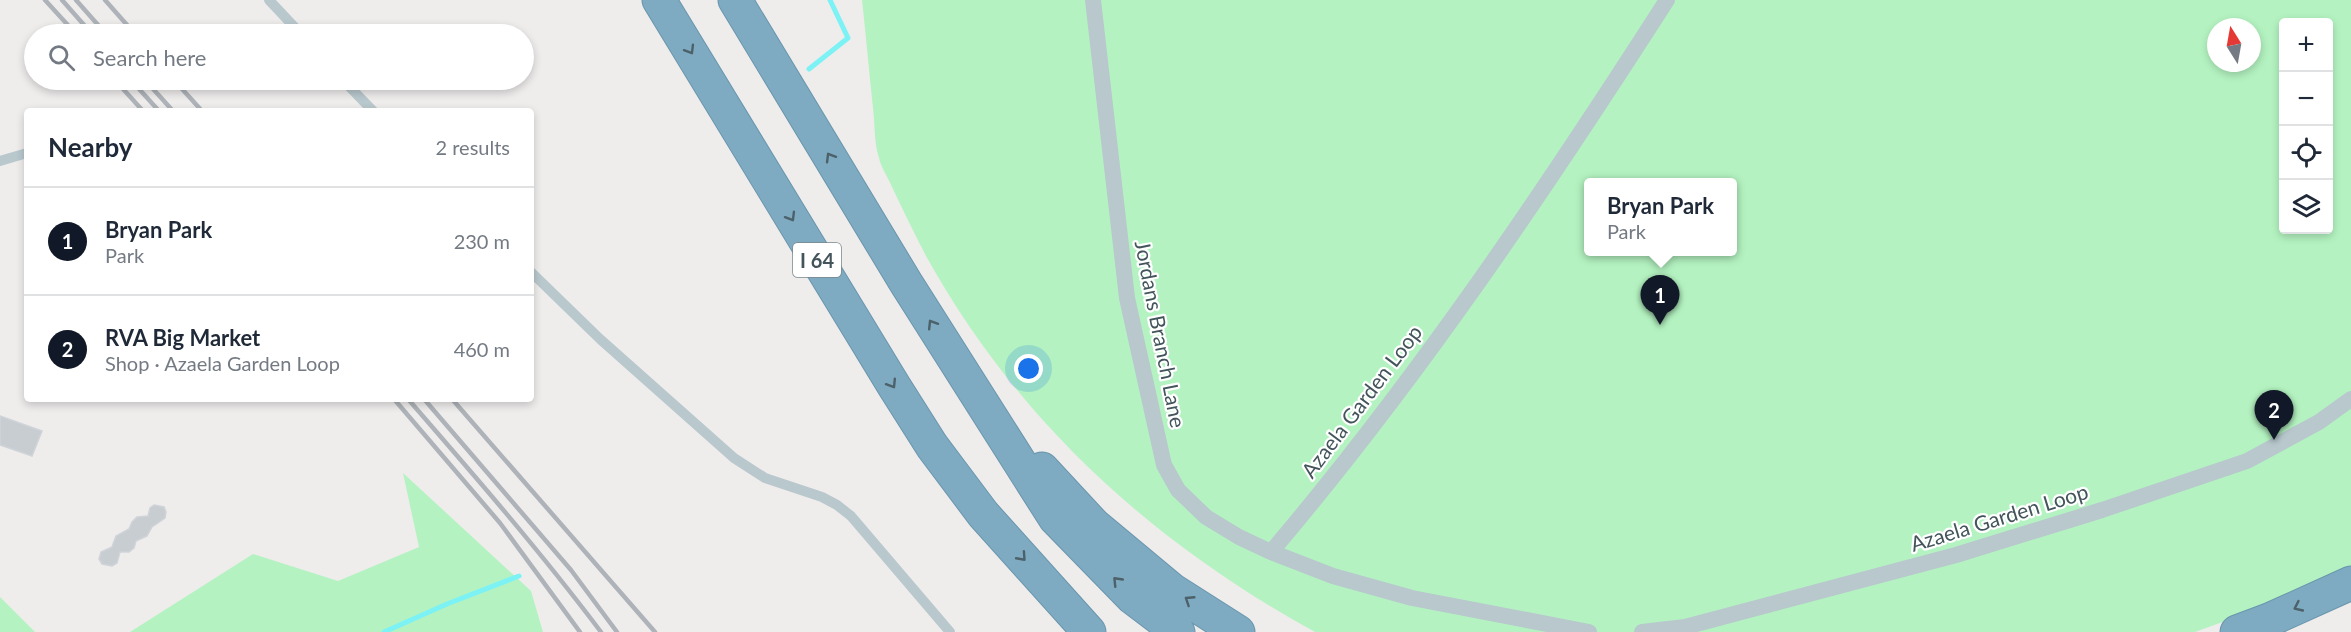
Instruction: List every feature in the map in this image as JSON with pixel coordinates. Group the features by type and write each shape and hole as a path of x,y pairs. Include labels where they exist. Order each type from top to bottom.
{"highway":[{"name":"I 64","path":"659,0 932,446 983,514 1089,632"},
{"path":"735,0 985,409 1055,518 1132,597 1178,632"},
{"path":"985,409 1095,525 1172,590 1238,632"},
{"path":"2237,632 2351,583"}],"street":[{"name":"Jordans Branch Lane","path":"1093,0 1127,298 1164,465 1178,490 1206,517 1239,537 1271,552"},
{"name":"Azaela Garden Loop","path":"1271,552 1307,509 1420,361 1571,149 1666,0"},
{"name":"Azaela Garden Loop","path":"1642,632 1685,627 1708,621 1956,555 2102,510 2247,461 2319,422 2351,399"},
{"path":"1271,552 1333,576 1412,598 1589,632"}],"lane":[{"path":"269,0 292,24"},
{"path":"353,90 370,108"},
{"path":"0,161 24,154"},
{"path":"534,275 600,339 734,458 765,478 822,497 837,504 852,516 950,632"}],"green space":[{"path":"862,0 2351,0 2351,568 2286,599 2195,632 1315,632 1255,597 1144,517 1093,472 1046,423 1002,371 962,316 926,256 881,165 875,140"},
{"path":"403,473 531,591 543,632 130,632 253,554 338,581 419,547"},
{"path":"0,597 35,632 0,632"}],"building":[{"path":"0,416 42,431 32,456 0,445"},
{"path":"154,505 164,507 165,518 152,527 147,536 136,541 134,548 129,552 120,552 117,563 112,566 102,564 99,559 101,552 112,547 116,536 129,529 137,517 148,516 150,508"}],"waterway":[{"path":"809,69 848,38 830,0"},
{"path":"384,632 519,576"}],"railway":[{"path":"45,0 67,24"},
{"path":"62,0 83,24"},
{"path":"76,0 97,24"},
{"path":"105,0 126,24"},
{"path":"124,90 140,108"},
{"path":"140,90 156,108"},
{"path":"154,90 170,108"},
{"path":"183,90 199,108"},
{"path":"397,402 500,523 580,632"},
{"path":"411,402 531,543 601,632"},
{"path":"427,402 571,570 617,632"},
{"path":"455,402 655,632"}],"place":[{"name":"Bryan Park","path":"1660,325"},
{"name":"RVA Big Market","path":"2274,440"}]}
